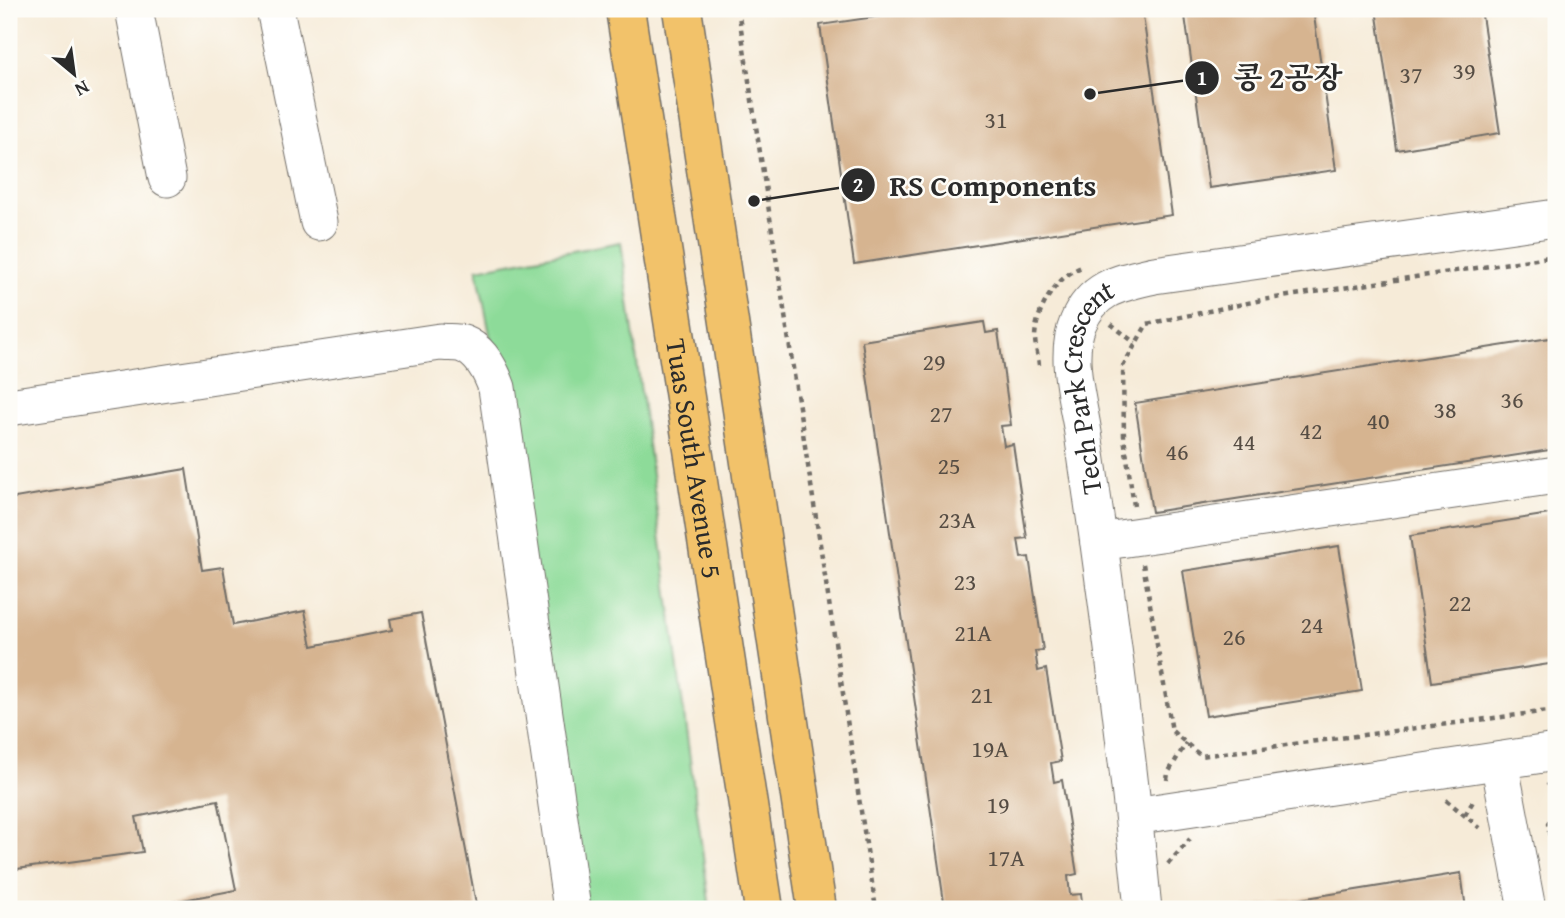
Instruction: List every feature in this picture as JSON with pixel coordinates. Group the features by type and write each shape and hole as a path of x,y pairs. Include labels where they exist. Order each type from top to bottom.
{"main road":[{"name":"Tuas South Avenue 5","path":"625,9 764,909"},
{"name":"Tuas South Avenue 5","path":"682,9 817,909"}],"street":[{"path":"134,9 167,178"},
{"path":"275,9 319,222"},
{"name":"Tech Park Crescent","path":"1143,909 1134,816 1099,542 1074,380 1072,345 1077,324 1088,305 1110,286 1154,275 1556,218"},
{"path":"9,407 440,342 463,344 479,356 491,370 496,387 572,909"},
{"path":"1099,542 1556,475"},
{"path":"1134,816 1556,752"},
{"path":"1499,761 1527,909"}],"path":[{"path":"738,9 857,799 876,909"},
{"path":"1041,378 1035,338 1040,310 1056,286 1077,269 1087,265"},
{"path":"1433,802 1446,800 1485,831"},
{"path":"1556,813 1548,824 1556,878"},
{"path":"1166,866 1194,835"}],"green space":[{"path":"621,242 710,909 586,909 499,380 477,269"}],"building":[{"path":"929,9 1142,9 1172,215 854,264 820,25"},
{"path":"1184,9 1313,9 1336,170 1209,188"},
{"path":"1376,9 1481,9 1500,133 1397,150"},
{"path":"984,322 986,333 998,331 1011,425 1001,426 1004,446 1013,444 1027,538 1018,539 1021,558 1029,557 1043,650 1035,651 1038,671 1046,669 1061,761 1051,763 1054,782 1062,780 1077,874 1068,876 1070,895 1081,894 1083,909 945,909 862,341"},
{"path":"1556,337 1556,449 1152,512 1135,403"},
{"path":"186,469 202,570 223,567 233,625 305,611 312,646 392,630 390,619 421,613 477,909 168,909 167,903 236,890 218,800 136,817 143,852 9,870 9,543 13,543 9,499"},
{"path":"1556,513 1556,663 1432,682 1410,536"},
{"path":"1339,546 1362,691 1206,716 1183,571"},
{"path":"1461,873 1466,909 1245,909 1245,908"}],"place":[{"name":"콩 2공장","path":"1090,94"},
{"name":"RS Components","path":"754,201"}]}
